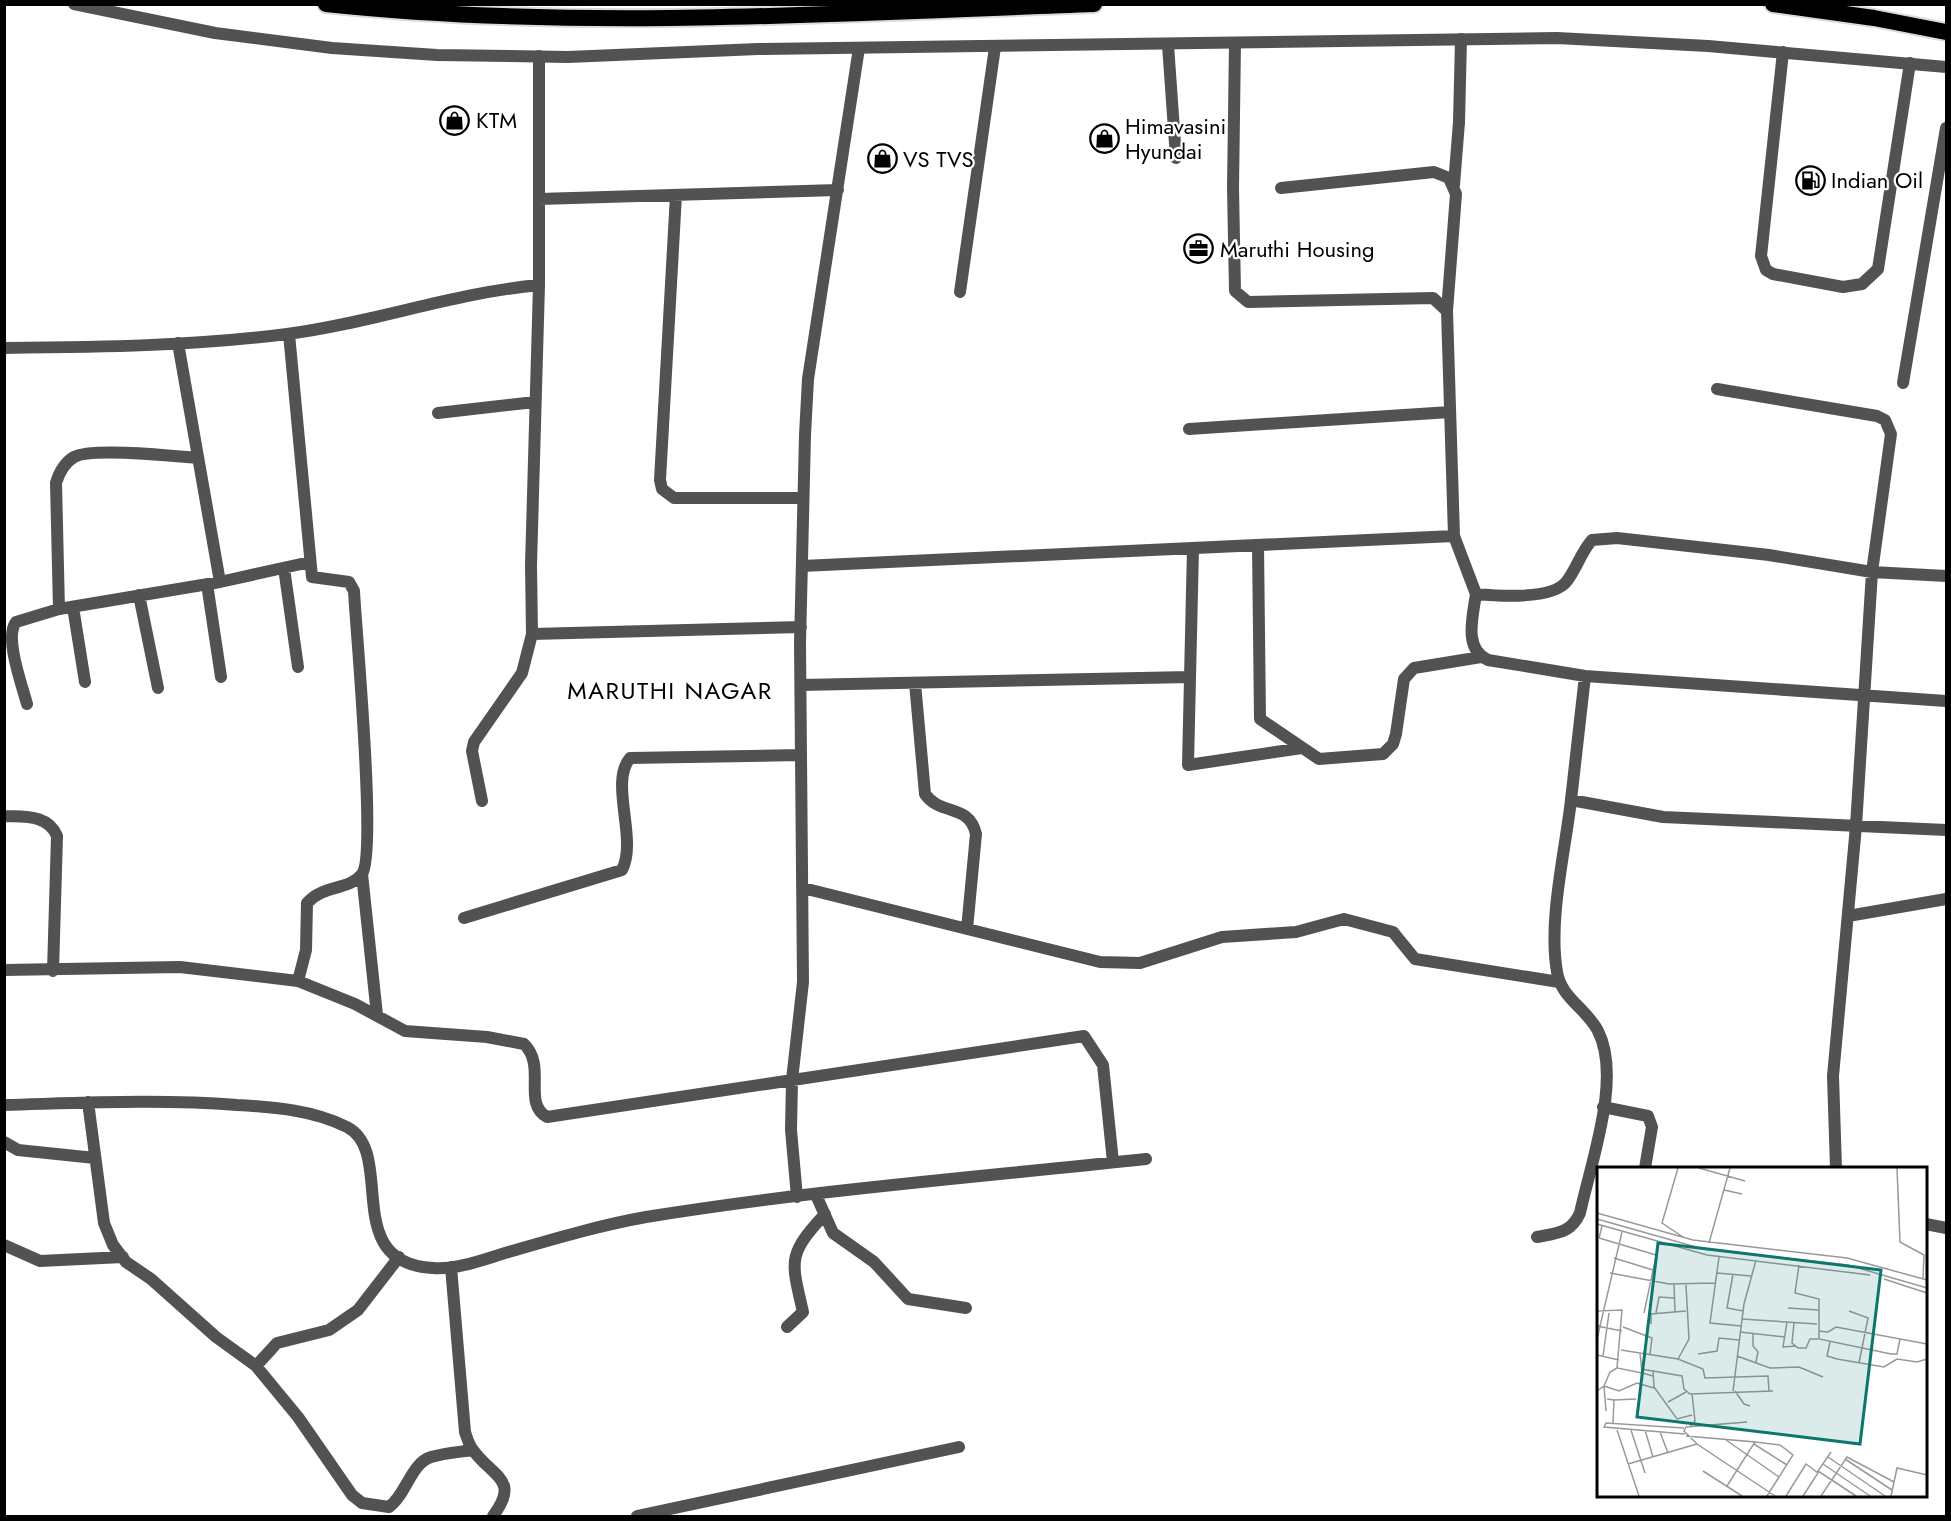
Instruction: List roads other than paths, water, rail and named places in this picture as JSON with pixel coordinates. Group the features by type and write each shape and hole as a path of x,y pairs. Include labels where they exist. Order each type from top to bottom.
{"highway":[{"path":"326,4 396,12 689,18 800,17 1094,4"},
{"path":"1773,4 1874,18 1947,32"}],"street":[{"path":"74,4 215,33 332,48 437,55 539,56 860,48 1557,38 1784,52 1947,67"},
{"path":"1454,186 1459,122 1461,39"},
{"path":"1235,43 1234,291 1248,302 1433,297 1447,311"},
{"path":"1168,45 1176,158"},
{"path":"960,292 995,47"},
{"path":"797,1197 791,1130 792,1080 803,982 801,627 808,379 860,48"},
{"path":"1784,52 1761,256 1763,263 1773,274 1843,287 1862,284 1878,269 1910,63"},
{"path":"482,801 472,751 474,742 522,673 532,634 539,56"},
{"path":"1903,383 1947,128"},
{"path":"1281,188 1434,172 1449,178 1454,186 1456,194 1447,311 1454,536 1476,594 1471,631 1473,644 1481,657"},
{"path":"539,199 838,190"},
{"path":"676,195 660,480 662,489 674,498 804,498"},
{"path":"4,348 178,343 289,334 502,288 538,285"},
{"path":"289,334 312,578 350,582 354,591 367,797 367,864 362,874 349,884 324,889 307,903 306,950 298,981"},
{"path":"178,343 220,582"},
{"path":"1717,389 1877,416 1885,420 1891,434 1872,572 1856,826 1833,1076 1836,1167"},
{"path":"438,413 536,402"},
{"path":"1189,429 1450,412"},
{"path":"59,609 56,483 65,465 81,454 198,458"},
{"path":"802,566 1454,536"},
{"path":"1476,594 1503,596 1559,589 1568,580 1582,550 1592,540 1617,538 1769,555 1872,572 1947,576"},
{"path":"1258,545 1260,719 1319,759 1383,754 1393,744 1396,734 1404,679 1407,673 1414,668 1481,657 1585,676 1947,701"},
{"path":"1193,548 1188,765 1302,748"},
{"path":"27,704 11,642 12,627 16,622 59,609 220,582 310,562"},
{"path":"284,568 298,667"},
{"path":"207,584 221,677"},
{"path":"139,596 158,688"},
{"path":"73,607 85,682"},
{"path":"532,634 801,627"},
{"path":"1537,1237 1568,1231 1575,1225 1580,1213 1604,1107 1608,1076 1604,1045 1597,1028 1559,982 1556,964 1556,918 1585,676"},
{"path":"801,685 1190,677"},
{"path":"915,683 925,794 935,804 968,817 973,822 976,834 967,929"},
{"path":"464,918 622,870 627,851 623,772 630,758 801,756"},
{"path":"1571,800 1663,817 1947,830"},
{"path":"4,816 44,821 51,826 57,836 53,971"},
{"path":"362,874 377,1015"},
{"path":"803,888 1100,962 1124,965 1140,963 1222,937 1296,932 1344,919 1393,932 1414,959 1559,982"},
{"path":"1848,916 1947,899"},
{"path":"4,970 53,971 180,967 298,981 377,1015 405,1031 488,1038 524,1044 535,1059 537,1106 547,1117 1084,1036 1103,1065 1113,1162"},
{"path":"4,1105 178,1100 280,1108 304,1112 348,1127 364,1146 377,1232 388,1249 417,1266 451,1267 594,1227 797,1197 1146,1159"},
{"path":"88,1102 104,1223 113,1245 123,1257 216,1337 256,1366 298,1417 352,1495 362,1503 389,1507 398,1501 421,1463 429,1457 473,1450"},
{"path":"1604,1107 1648,1116 1652,1126 1644,1167"},
{"path":"4,1142 18,1150 95,1158"},
{"path":"816,1195 833,1233 874,1262 908,1299 966,1308"},
{"path":"787,1327 803,1311 793,1268 801,1240 825,1214"},
{"path":"1927,1224 1947,1228"},
{"path":"4,1245 40,1261 123,1257"},
{"path":"256,1366 273,1345 330,1330 358,1310 399,1257"},
{"path":"451,1267 463,1422 473,1450 498,1474 504,1485 505,1496 493,1516"},
{"path":"637,1516 958,1447"}],"place":[{"name":"KTM","path":"455,120"},
{"name":"Himavasini Hyundai","path":"1104,139"},
{"name":"VS TVS","path":"882,159"},
{"name":"Indian Oil","path":"1810,180"},
{"name":"Maruthi Housing","path":"1199,249"}],"district":[{"name":"MARUTHI NAGAR","path":"670,690"}]}
